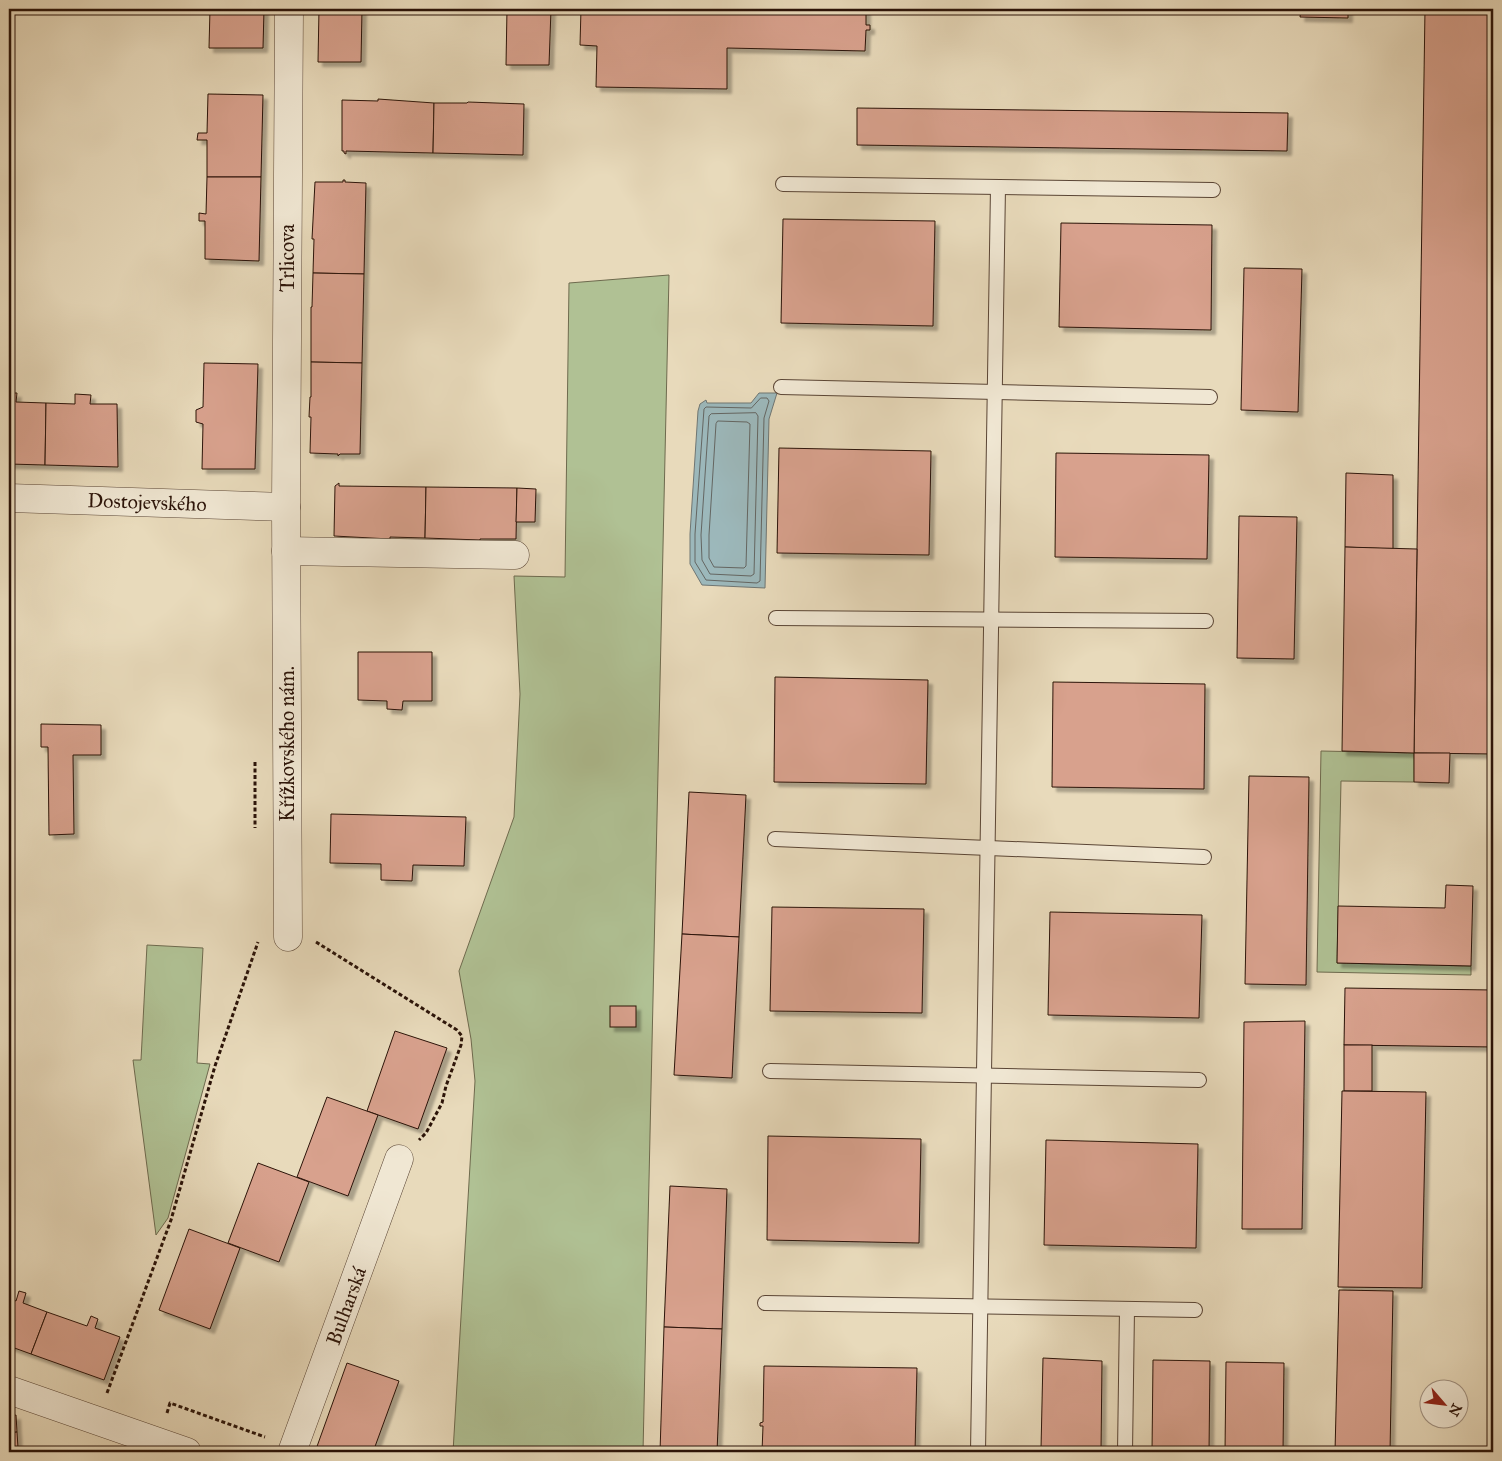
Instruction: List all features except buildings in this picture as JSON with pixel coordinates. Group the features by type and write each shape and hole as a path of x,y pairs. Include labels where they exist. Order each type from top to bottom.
{"street":[{"name":"Trlicova","path":"286,507 289,9"},
{"name":"Dostojevského","path":"9,498 286,507"},
{"name":"Křížkovského nám.","path":"286,507 288,937"},
{"path":"286,552 515,555"},
{"name":"Bulharská","path":"292,1452 399,1159"},
{"path":"9,1390 186,1452"}],"lane":[{"path":"783,184 1213,190"},
{"path":"978,1452 998,187"},
{"path":"781,386 1210,397"},
{"path":"776,618 1206,621"},
{"path":"775,839 1204,857"},
{"path":"770,1071 1199,1080"},
{"path":"765,1303 1195,1310"},
{"path":"1125,1452 1127,1308"}],"path":[{"path":"96,1421 171,1220 215,1066 259,939 288,937 299,929 302,933 457,1030 462,1036 462,1044 446,1086 442,1103 426,1133 399,1159"}],"green space":[{"path":"669,275 643,1452 453,1452 475,1081 471,1039 459,971 514,817 520,694 514,576 565,577 569,283"},
{"path":"1321,751 1414,753 1414,782 1341,781 1337,963 1471,966 1471,975 1317,972"},
{"path":"147,945 203,948 197,1063 210,1064 168,1218 156,1235 133,1060 141,1060"}],"water":[{"path":"759,393 777,393 769,419 765,588 702,585 690,564 690,534 700,404 706,400 707,403 751,403"}]}
